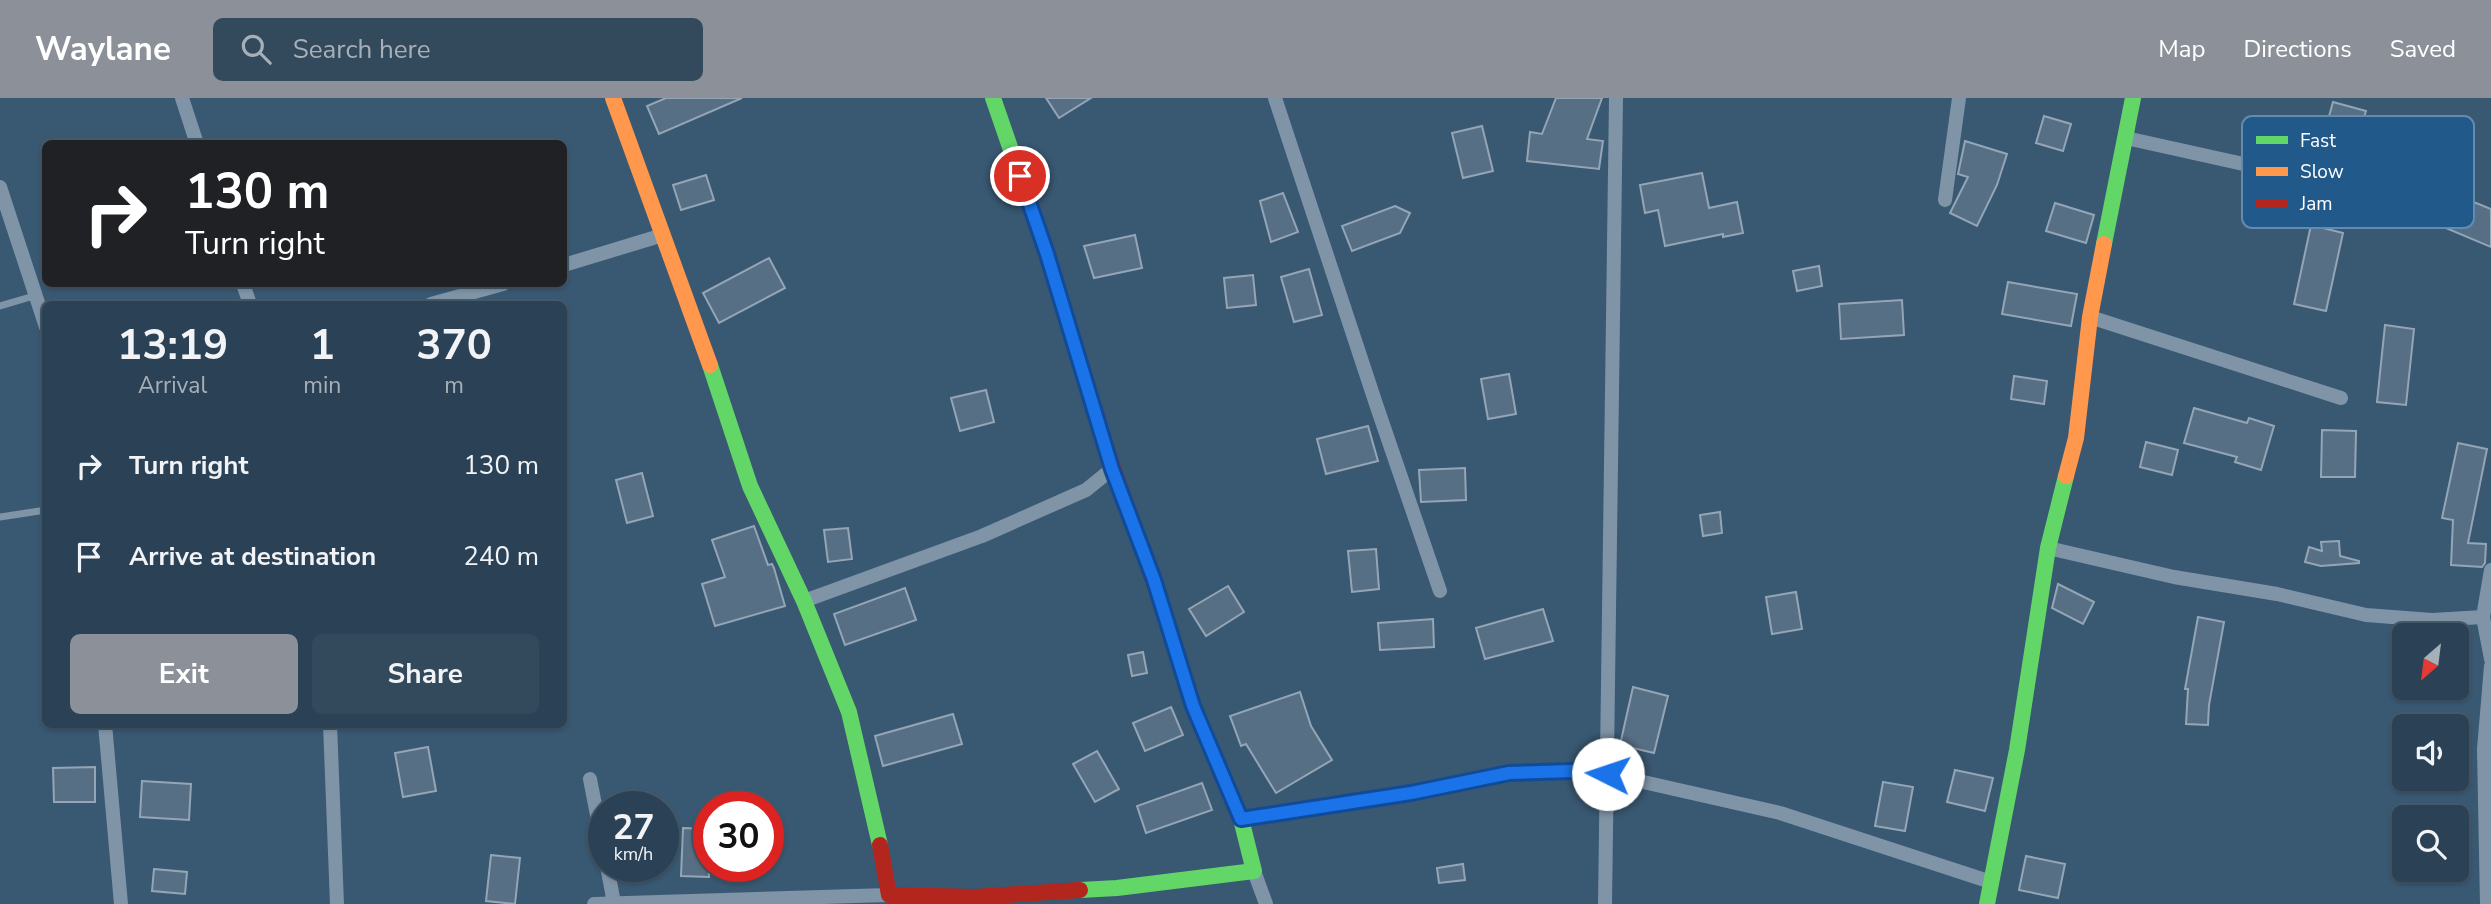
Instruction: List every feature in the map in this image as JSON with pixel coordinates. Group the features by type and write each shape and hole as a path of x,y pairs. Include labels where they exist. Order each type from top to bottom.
{"street":[{"path":"182,98 196,140"},
{"path":"613,98 712,368 750,486 804,601 849,712 874,813 889,899"},
{"path":"993,98 1047,254 1112,469 1154,580 1193,706 1241,819 1254,871 1266,904"},
{"path":"1275,98 1440,591"},
{"path":"1605,904 1616,98"},
{"path":"1945,200 1959,98"},
{"path":"1987,904 2017,750 2048,548 2076,438 2090,317 2133,98"},
{"path":"2126,138 2242,164"},
{"path":"0,187 42,317"},
{"path":"567,264 663,235"},
{"path":"448,301 493,287"},
{"path":"2090,317 2341,398"},
{"path":"804,601 982,536 1086,490 1112,469"},
{"path":"2048,548 2174,577 2277,594 2366,615 2432,620 2483,617"},
{"path":"2491,570 2483,617 2491,659"},
{"path":"2487,904 2484,749 2491,666"},
{"path":"105,728 121,904"},
{"path":"330,728 337,904"},
{"path":"1241,819 1411,793 1509,773 1572,771 1608,774 1780,813 1991,882"},
{"path":"590,779 592,791"},
{"path":"594,904 975,897 1104,889 1254,871"},
{"path":"610,882 614,903"}],"lane":[{"path":"0,306 34,296"},
{"path":"0,517 42,511"}],"building":[{"path":"666,98 742,98 659,134 647,106"},
{"path":"1046,98 1091,98 1059,118"},
{"path":"1556,98 1602,98 1587,139 1603,141 1599,169 1527,161 1530,132 1542,134"},
{"path":"2333,102 2366,111 2364,116 2329,116"},
{"path":"2044,116 2071,124 2063,151 2036,143"},
{"path":"1482,126 1493,171 1463,178 1452,133"},
{"path":"1965,141 2007,154 1997,185 1977,226 1950,213 1968,177 1958,174"},
{"path":"1702,173 1709,208 1737,202 1743,233 1723,237 1723,234 1665,246 1658,210 1645,213 1640,185"},
{"path":"706,175 714,200 681,210 673,185"},
{"path":"1283,193 1298,232 1271,242 1260,201"},
{"path":"2474,202 2491,209 2491,247 2446,228 2474,228"},
{"path":"2055,203 2094,215 2086,243 2046,231"},
{"path":"1395,206 1410,213 1400,233 1352,251 1342,226"},
{"path":"2310,228 2343,233 2326,311 2294,304"},
{"path":"1135,235 1142,268 1094,278 1084,246"},
{"path":"769,258 785,288 719,323 703,293"},
{"path":"1819,266 1822,286 1797,291 1793,271"},
{"path":"1309,269 1322,315 1294,322 1281,277"},
{"path":"1253,275 1256,305 1227,308 1224,278"},
{"path":"2008,282 2077,294 2071,326 2002,314"},
{"path":"1902,300 1904,335 1841,339 1839,304"},
{"path":"2385,325 2414,329 2406,405 2377,402"},
{"path":"1509,374 1516,414 1488,419 1481,379"},
{"path":"2014,376 2047,381 2044,404 2011,399"},
{"path":"986,390 994,422 960,431 951,398"},
{"path":"2194,408 2247,423 2249,418 2274,426 2261,470 2235,462 2237,457 2184,443"},
{"path":"1368,426 1378,461 1326,474 1317,439"},
{"path":"2322,430 2356,431 2355,477 2321,477"},
{"path":"2146,442 2178,450 2172,475 2140,467"},
{"path":"2458,443 2487,449 2468,543 2486,544 2485,563 2482,567 2451,565 2453,520 2442,518"},
{"path":"1465,468 1466,500 1421,502 1419,470"},
{"path":"642,473 653,516 627,523 616,480"},
{"path":"1720,512 1722,533 1703,536 1700,515"},
{"path":"754,526 768,565 772,564 774,568 785,606 715,626 702,584 725,577 712,540"},
{"path":"848,528 852,559 828,562 824,530"},
{"path":"2339,541 2340,556 2359,563 2321,566 2305,562 2309,547 2322,551 2321,542"},
{"path":"1376,549 1379,589 1352,592 1348,551"},
{"path":"2058,584 2094,602 2083,624 2052,608"},
{"path":"1228,586 1244,612 1206,636 1189,609"},
{"path":"905,588 916,620 845,645 834,614"},
{"path":"1796,592 1802,629 1772,634 1766,597"},
{"path":"1543,609 1553,641 1485,659 1476,628"},
{"path":"2198,617 2224,622 2208,725 2186,724 2188,689 2185,689"},
{"path":"1433,619 1434,647 1380,650 1378,623"},
{"path":"1143,652 1147,673 1132,676 1128,655"},
{"path":"1633,687 1668,696 1654,753 1620,745"},
{"path":"1300,692 1311,726 1332,760 1276,793 1246,744 1241,746 1230,716"},
{"path":"1171,707 1183,735 1145,751 1133,723"},
{"path":"953,714 962,744 883,766 875,736"},
{"path":"428,747 436,791 403,797 395,753"},
{"path":"1097,751 1119,789 1095,802 1073,764"},
{"path":"95,767 95,802 54,802 53,768"},
{"path":"1955,770 1993,778 1985,811 1947,802"},
{"path":"142,781 191,784 189,820 140,817"},
{"path":"1883,782 1913,787 1905,831 1875,826"},
{"path":"1202,783 1212,810 1146,833 1137,806"},
{"path":"683,828 693,828 693,876 681,876"},
{"path":"491,855 520,858 515,904 486,901"},
{"path":"2026,856 2065,864 2058,898 2019,890"},
{"path":"1463,864 1465,880 1439,883 1437,868"},
{"path":"154,869 187,872 185,894 152,891"}],"traffic: fast":[{"path":"993,98 1047,254 1092,404"},
{"path":"2104,244 2133,98"},
{"path":"710,365 750,486 804,601 849,712 880,845"},
{"path":"1987,904 2017,750 2048,548 2066,476"},
{"path":"1080,890 1254,871 1241,819 1193,706 1166,620"}],"traffic: slow":[{"path":"613,98 710,365"},
{"path":"2066,476 2076,438 2090,317 2104,244"}],"traffic: jam":[{"path":"1092,404 1166,620"},
{"path":"880,845 889,895 975,897 1080,890"}],"route":[{"path":"1020,176 1047,254 1112,469 1154,580 1193,706 1241,819 1459,785 1509,773 1572,771 1608,774"}]}
